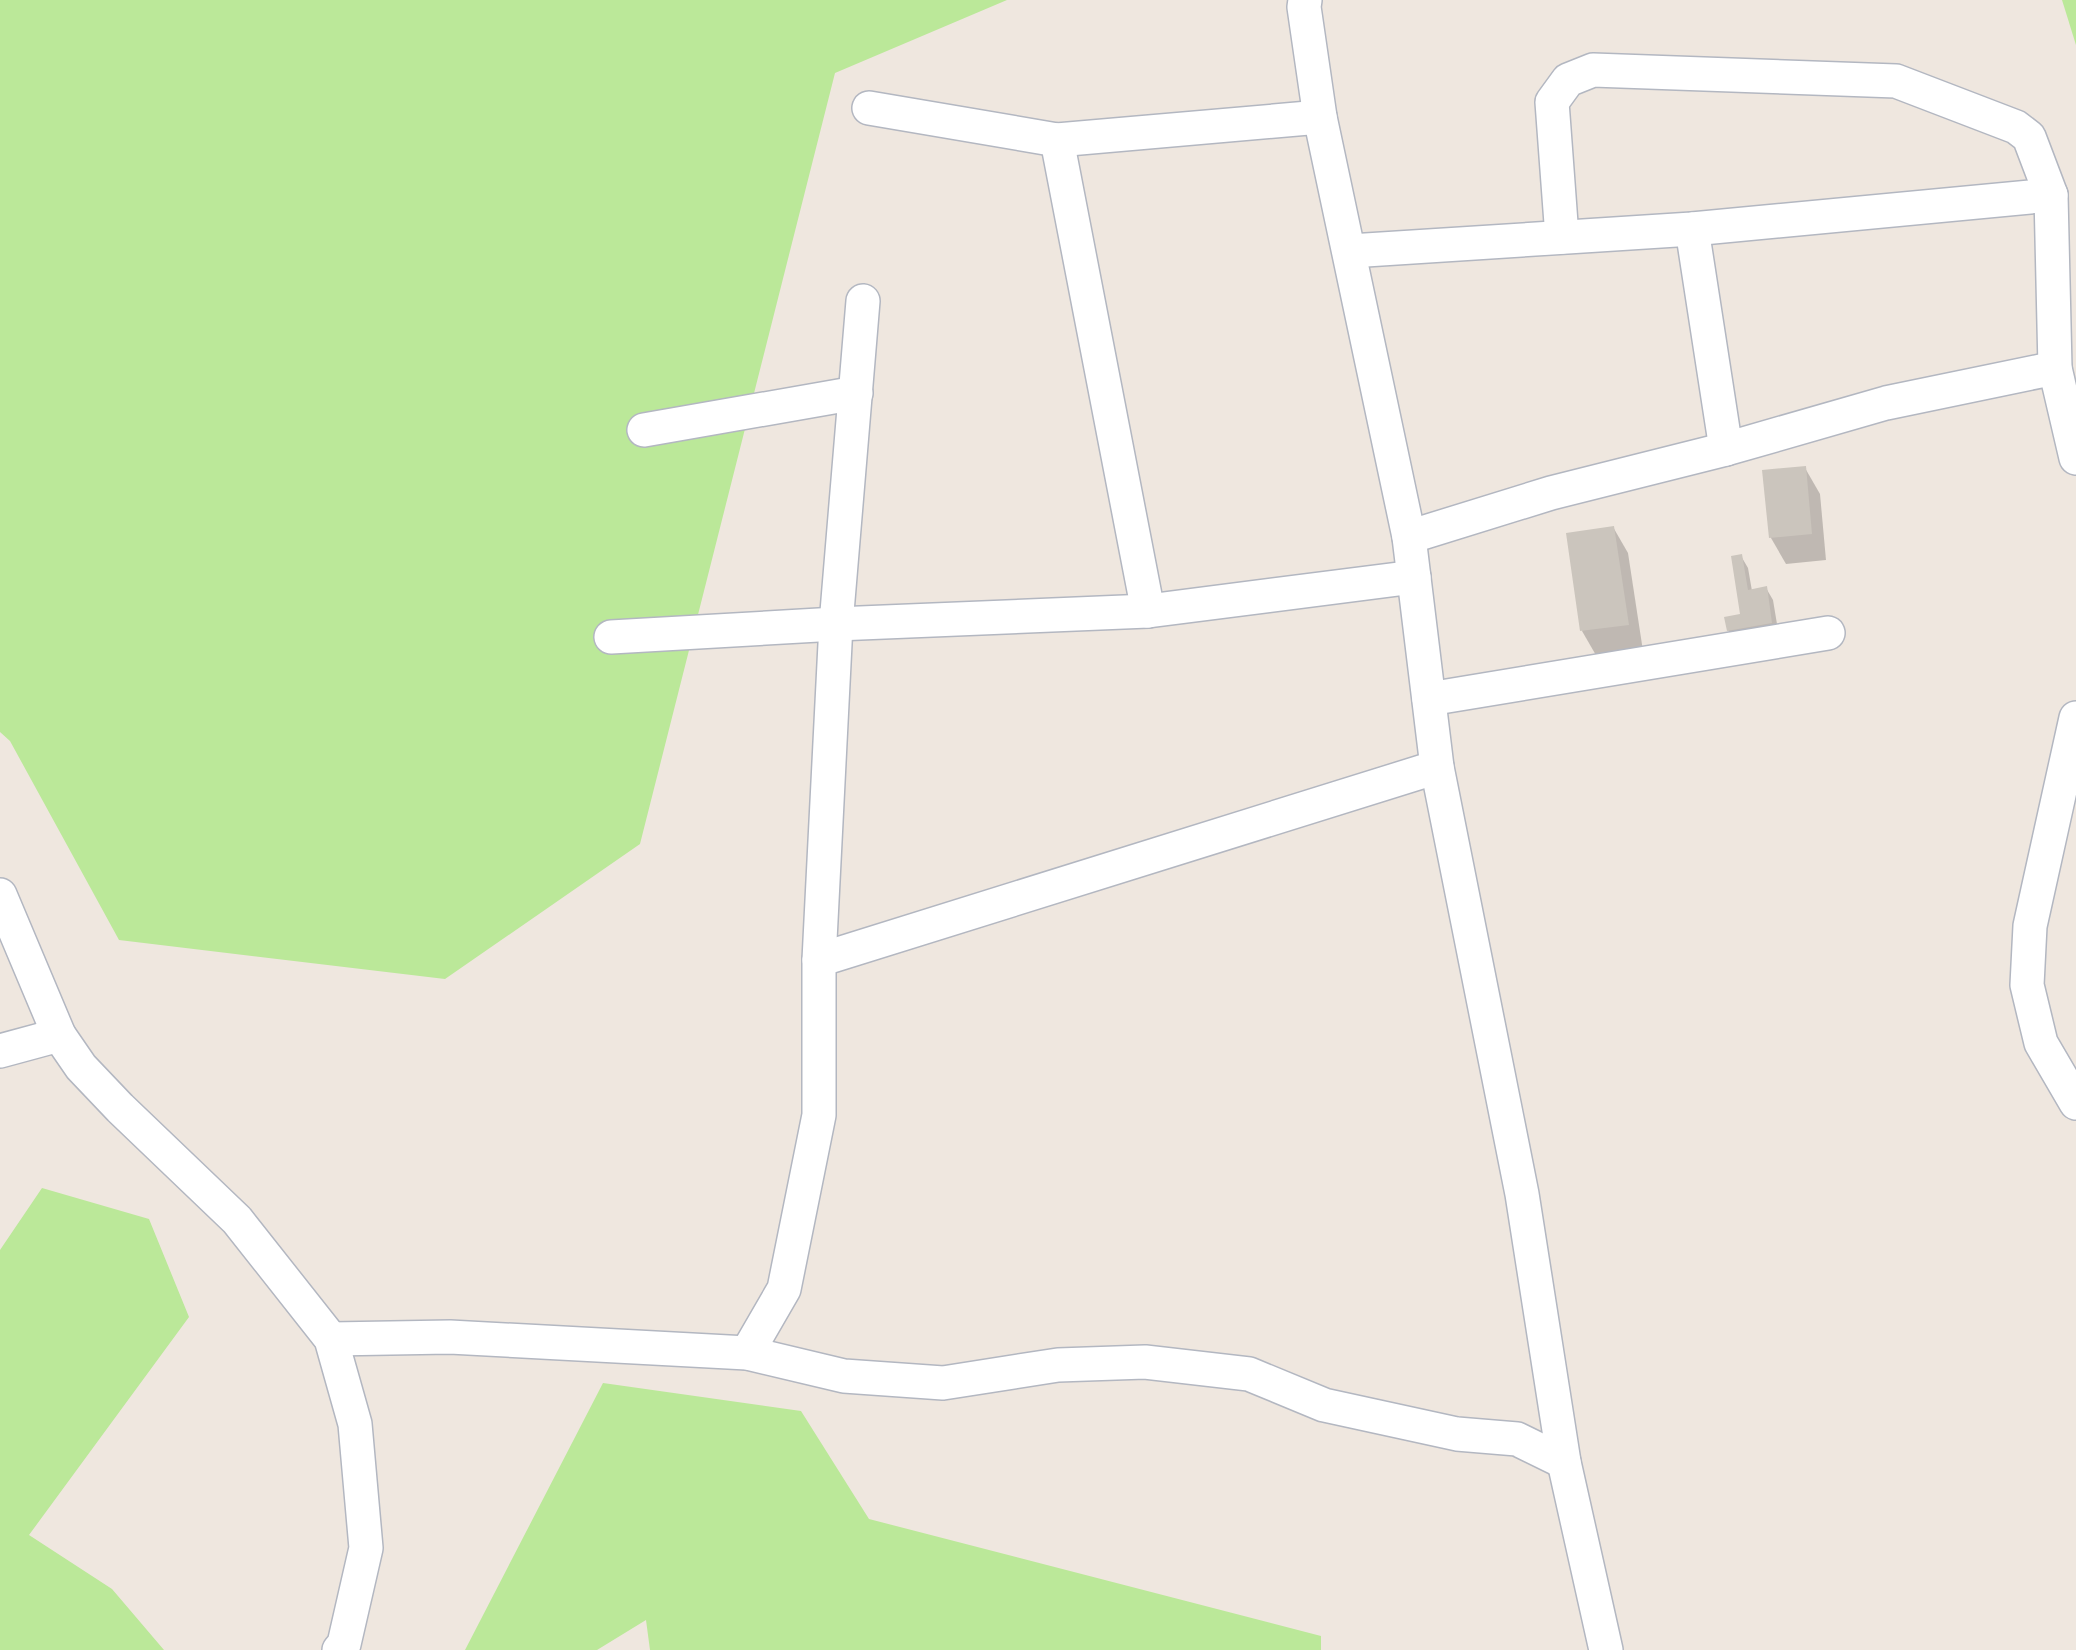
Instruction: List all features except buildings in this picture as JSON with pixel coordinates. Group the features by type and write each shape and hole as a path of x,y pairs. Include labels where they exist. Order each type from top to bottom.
{"street":[{"path":"1305,0 1304,7 1320,117 1409,537 1437,767 1522,1194 1564,1461 1606,1650"},
{"path":"1562,237 1552,102 1568,80 1593,70 1896,81 2016,127 2029,137 2051,195 2055,368 2076,458"},
{"path":"869,108 1057,140 1320,117"},
{"path":"1057,140 1148,611"},
{"path":"1350,251 1692,229 2051,195"},
{"path":"1692,229 1726,449"},
{"path":"747,1353 784,1288 819,1115 819,960 836,624 863,302"},
{"path":"1409,537 1551,493 1726,449 1886,403 2055,368"},
{"path":"644,430 856,393"},
{"path":"611,637 836,624 1148,611 1414,577"},
{"path":"1429,699 1828,633"},
{"path":"2076,718 2030,926 2027,985 2041,1043 2076,1103"},
{"path":"819,960 1437,767"},
{"path":"0,895 58,1035 81,1067 120,1108 237,1220 331,1339 355,1424 366,1548 344,1644 339,1650"},
{"path":"0,1051 58,1035"},
{"path":"331,1339 450,1337 747,1353 844,1376 943,1383 1058,1365 1145,1362 1249,1374 1324,1405 1457,1434 1517,1438 1564,1461"}],"green space":[{"path":"0,0 1007,0 835,73 640,844 445,979 119,940 10,741 0,732"},
{"path":"2062,0 2076,0 2076,45"},
{"path":"42,1188 149,1219 189,1317 29,1535 112,1589 164,1650 0,1650 0,1250"},
{"path":"603,1383 801,1411 869,1519 1321,1636 1321,1650 650,1650 646,1620 597,1650 465,1650"}]}
